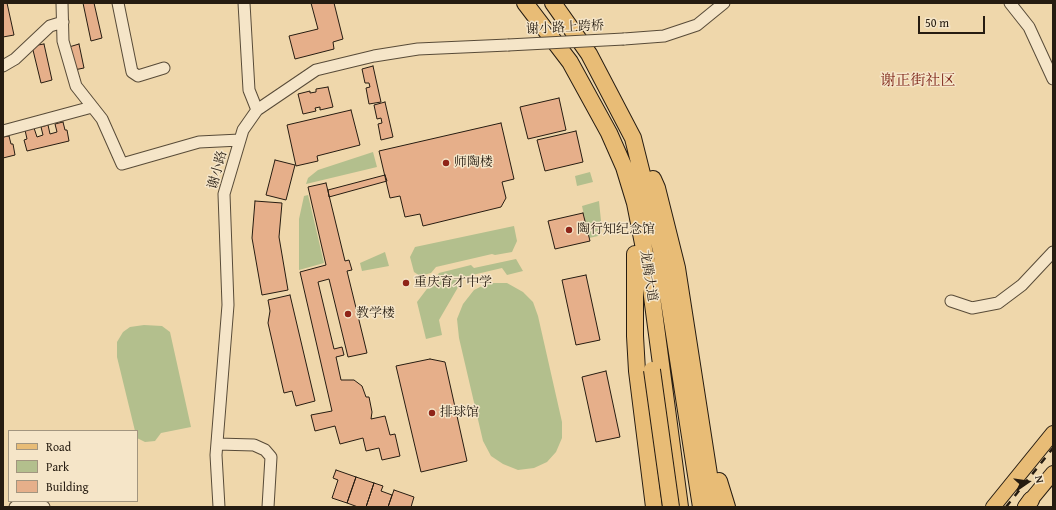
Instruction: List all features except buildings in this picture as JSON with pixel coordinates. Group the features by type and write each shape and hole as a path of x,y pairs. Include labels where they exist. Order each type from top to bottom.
{"highway":[{"name":"龙腾大道","path":"525,3 570,62 606,127 624,168 634,203 649,274 680,507"},
{"name":"龙腾大道","path":"554,3 589,54 633,138 660,250 701,507"},
{"path":"633,138 644,157 657,188 677,268 714,507"},
{"path":"634,203 635,336 637,371 654,507"},
{"path":"660,250 663,212"},
{"path":"663,212 688,287 720,487 727,507"},
{"path":"635,254 671,507"}],"main road":[{"path":"993,507 1053,433"},
{"path":"1028,505 1053,472"}],"street":[{"path":"62,3 63,41 76,86 102,119 122,164 199,142 240,140"},
{"path":"118,3 132,72 138,76 164,68"},
{"path":"244,3 249,90 257,110"},
{"name":"谢小路上跨桥","path":"508,45 664,36 697,25 724,3"},
{"path":"1010,3 1029,27 1053,79"},
{"path":"3,66 15,59 50,26 63,22"},
{"name":"谢小路","path":"219,507 216,455 228,305 224,194 243,130 257,110 316,70 374,56 418,49 508,45"},
{"path":"3,131 92,107"},
{"path":"951,301 972,308 998,303 1022,284 1053,252"},
{"path":"217,444 254,445 265,450 271,456 268,507"},
{"path":"15,507 21,503 35,504 44,507"}],"green space":[{"path":"373,152 377,167 306,184 308,178 318,170"},
{"path":"590,172 593,182 577,186 575,176"},
{"path":"308,195 324,263 299,270 299,219 304,196"},
{"path":"599,201 602,231 598,236 589,238 582,206"},
{"path":"514,226 517,241 512,252 495,255 492,254 436,267 431,273 420,276 414,272 410,257 415,247"},
{"path":"385,252 389,266 362,271 360,263"},
{"path":"516,259 523,271 507,275 502,268 464,277 439,320 442,335 426,339 417,302 439,273 471,265 474,268"},
{"path":"488,283 507,283 523,292 533,302 538,316 562,422 562,438 556,452 547,462 534,468 518,470 503,464 491,456 483,441 459,338 457,319 463,304 474,290"},
{"path":"144,325 162,326 170,332 191,427 161,433 155,441 145,442 138,438 138,430 135,430 117,357 117,342 123,332 130,327"}],"railway":[{"path":"1006,507 1053,448"}],"place":[{"name":"师陶楼","path":"446,163"},
{"name":"陶行知纪念馆","path":"569,230"},
{"name":"重庆育才中学","path":"406,283"},
{"name":"教学楼","path":"348,314"},
{"name":"排球馆","path":"432,413"}],"district":[{"name":"谢正街社区","path":"918,81"}]}
